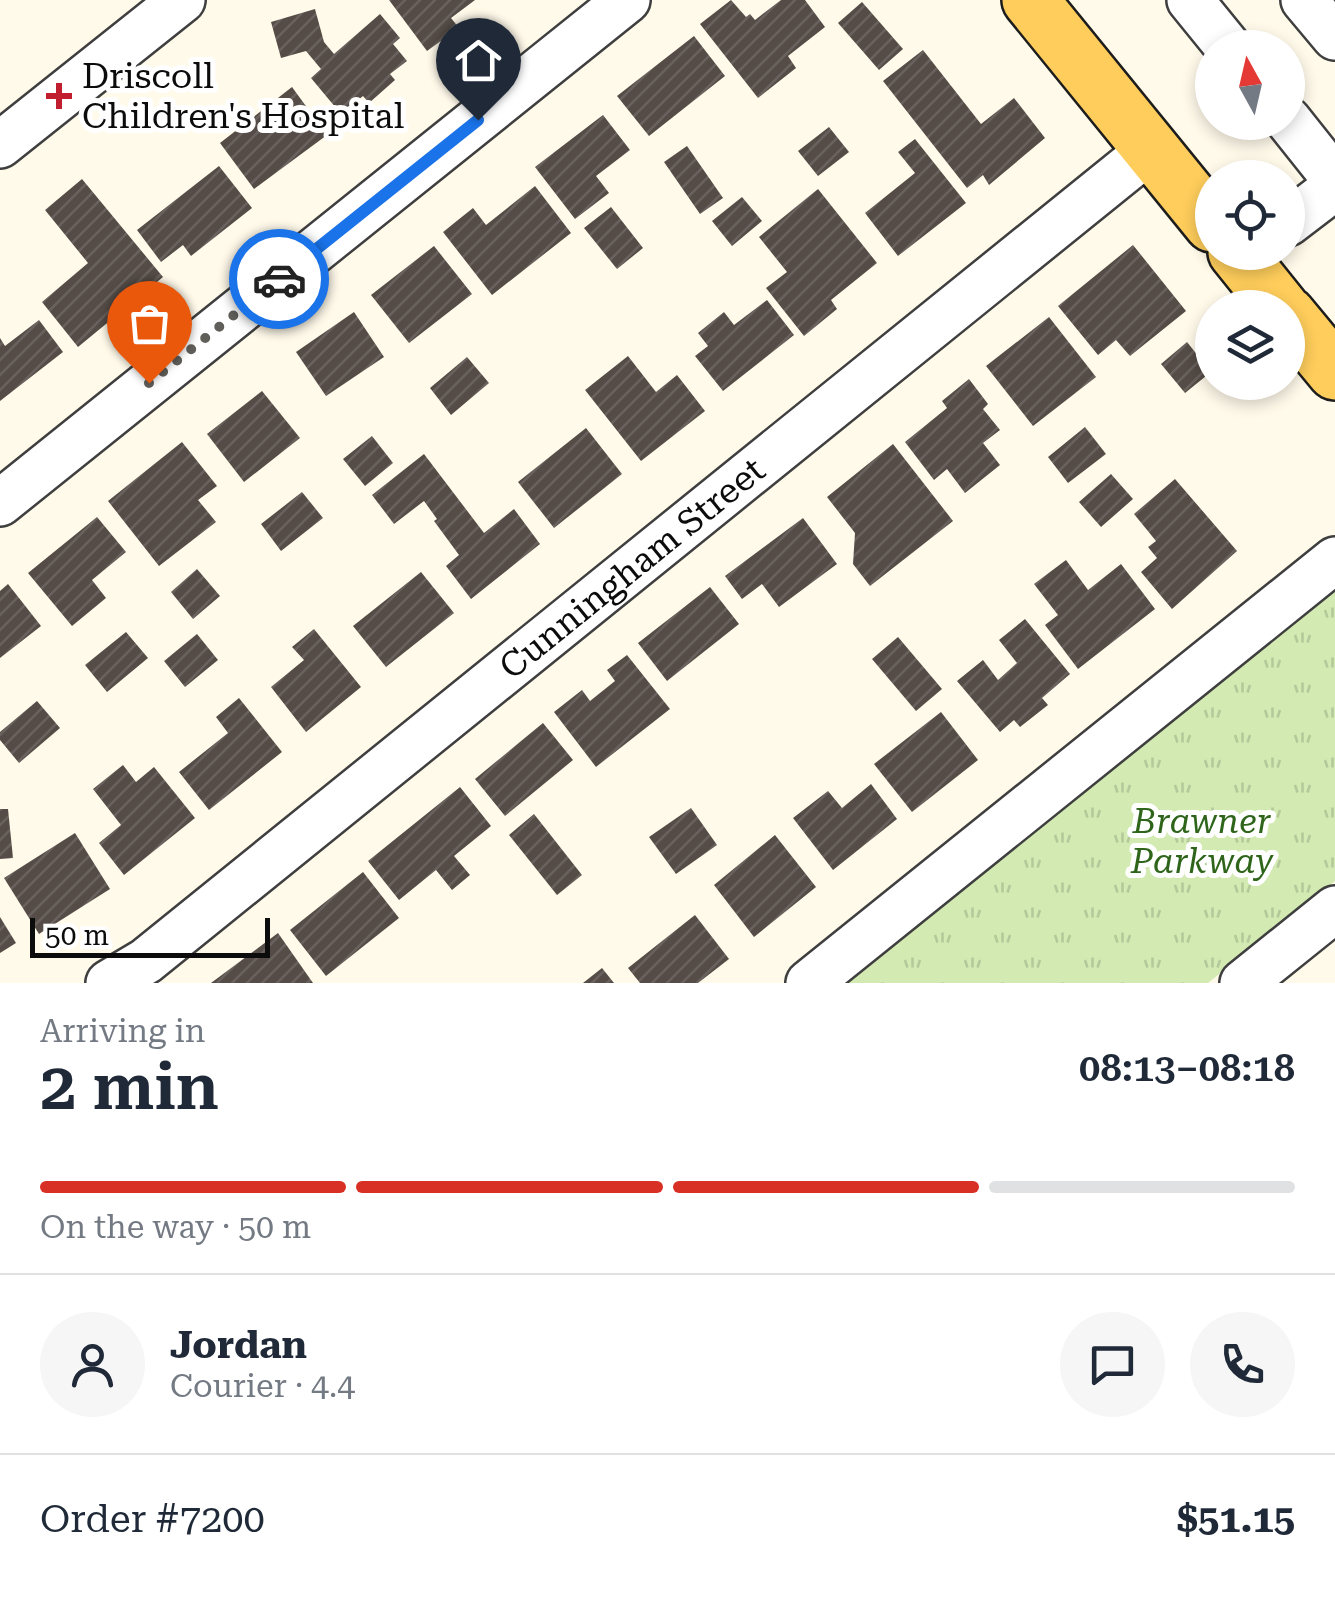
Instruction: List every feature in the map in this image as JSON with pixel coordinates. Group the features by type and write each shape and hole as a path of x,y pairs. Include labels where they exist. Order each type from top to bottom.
{"main road":[{"path":"1047,6 1151,149 1195,201"},
{"path":"1252,270 1268,290"},
{"path":"1305,336 1335,372"}],"street":[{"path":"0,144 182,0"},
{"path":"0,503 626,0"},
{"path":"1190,0 1214,30"},
{"path":"1304,0 1335,37"},
{"path":"1304,140 1335,179"},
{"name":"Cunningham Street","path":"109,983 146,961 1151,149"},
{"path":"1305,209 1335,187"},
{"path":"809,983 1335,560"},
{"path":"1243,983 1335,909"}],"green space":[{"name":"Brawner Parkway","path":"1335,587 1335,881 1208,983 843,983"}],"building":[{"path":"389,0 475,0 451,18 459,28 427,51"},
{"path":"731,0 746,17 750,14 755,20 781,0 805,0 825,27 788,56 796,68 758,98 700,24"},
{"path":"862,2 903,49 879,70 838,23"},
{"path":"315,9 324,42 334,54 380,14 400,38 393,44 407,61 390,74 395,80 369,103 363,96 341,114 311,78 321,69 306,51 281,58 271,22"},
{"path":"694,36 725,76 649,136 617,96"},
{"path":"923,50 981,124 1014,98 1045,138 989,185 983,175 967,188 883,81"},
{"path":"292,87 327,135 254,189 220,143"},
{"path":"603,115 630,150 596,176 609,193 575,219 535,167"},
{"path":"829,127 849,152 818,176 798,151"},
{"path":"915,139 966,203 898,256 865,213 915,173 898,152"},
{"path":"687,146 723,198 700,214 664,162"},
{"path":"219,166 252,208 191,256 183,245 161,262 137,230"},
{"path":"82,179 163,277 78,347 42,302 88,263 45,210"},
{"path":"535,186 571,233 492,295 443,232 473,208 486,225"},
{"path":"818,189 877,263 831,300 837,309 804,336 766,288 787,272 759,237"},
{"path":"742,197 762,221 732,246 712,221"},
{"path":"611,207 643,248 617,269 584,228"},
{"path":"1133,245 1186,311 1130,356 1116,340 1098,355 1058,306"},
{"path":"434,246 472,294 409,343 371,295"},
{"path":"767,300 794,335 723,391 695,356 708,346 698,333 724,312 734,325"},
{"path":"354,312 384,357 326,396 296,352"},
{"path":"1049,317 1096,377 1033,426 986,366"},
{"path":"39,320 63,352 0,401 0,338 5,346"},
{"path":"1187,342 1195,352 1195,385 1185,393 1161,364"},
{"path":"628,356 656,392 677,375 705,411 641,461 585,390"},
{"path":"467,357 489,383 451,415 430,388"},
{"path":"969,379 988,404 983,409 1000,430 983,443 1000,465 965,493 947,469 934,480 905,442 947,408 942,401"},
{"path":"262,391 300,438 244,482 207,434"},
{"path":"1085,427 1106,454 1068,483 1048,457"},
{"path":"586,428 622,474 554,528 518,482"},
{"path":"372,436 393,463 365,486 343,459"},
{"path":"182,442 217,486 198,500 216,522 159,566 108,501"},
{"path":"893,444 953,521 870,586 853,564 855,533 827,497"},
{"path":"424,454 484,533 514,509 540,544 471,599 446,566 459,555 424,501 394,524 372,495"},
{"path":"1111,474 1133,499 1101,527 1079,502"},
{"path":"1175,479 1237,551 1172,609 1141,572 1157,558 1148,547 1156,541 1134,514"},
{"path":"302,492 323,518 281,551 261,524"},
{"path":"97,517 126,552 92,580 106,598 72,626 28,573"},
{"path":"803,518 837,564 779,607 762,584 742,599 725,576"},
{"path":"1066,560 1088,590 1121,564 1155,609 1078,669 1045,625 1058,615 1034,584"},
{"path":"197,569 220,596 193,619 171,592"},
{"path":"421,572 454,613 386,667 353,626"},
{"path":"8,584 41,626 0,658 0,591"},
{"path":"710,587 739,624 667,681 638,643"},
{"path":"1025,619 1070,674 1042,698 1048,705 1020,727 1014,720 1000,732 957,681 983,660 998,680 1017,663 999,640"},
{"path":"314,629 361,687 306,732 271,687 304,660 292,647"},
{"path":"126,632 148,658 107,692 85,665"},
{"path":"197,634 218,660 185,687 164,661"},
{"path":"898,637 942,689 916,711 872,659"},
{"path":"627,655 670,709 596,767 554,712 582,690 590,701 615,681 607,670"},
{"path":"239,698 282,752 209,810 179,772 228,733 216,717"},
{"path":"37,701 60,728 19,763 0,740 0,732"},
{"path":"941,712 978,760 912,812 874,764"},
{"path":"543,723 573,760 505,816 475,779"},
{"path":"123,765 136,782 154,767 195,818 124,875 99,843 121,825 93,789"},
{"path":"871,784 897,819 833,870 793,818 828,791 842,808"},
{"path":"460,787 491,826 454,856 470,875 452,890 436,870 399,900 368,861"},
{"path":"691,808 717,845 676,874 649,837"},
{"path":"0,809 8,809 13,858 0,859"},
{"path":"534,814 582,875 557,895 509,835"},
{"path":"75,833 110,889 39,934 4,878"},
{"path":"775,835 816,887 754,937 714,885"},
{"path":"363,872 399,918 326,976 290,930"},
{"path":"695,915 729,959 698,983 640,983 628,968"},
{"path":"0,917 16,943 0,953"},
{"path":"278,933 313,983 211,983"},
{"path":"602,968 614,983 583,983"}],"way so far":[{"path":"149,383 279,279"}],"place":[{"name":"Driscoll Children's Hospital","path":"59,96"}],"route":[{"path":"279,279 478,120"}]}
